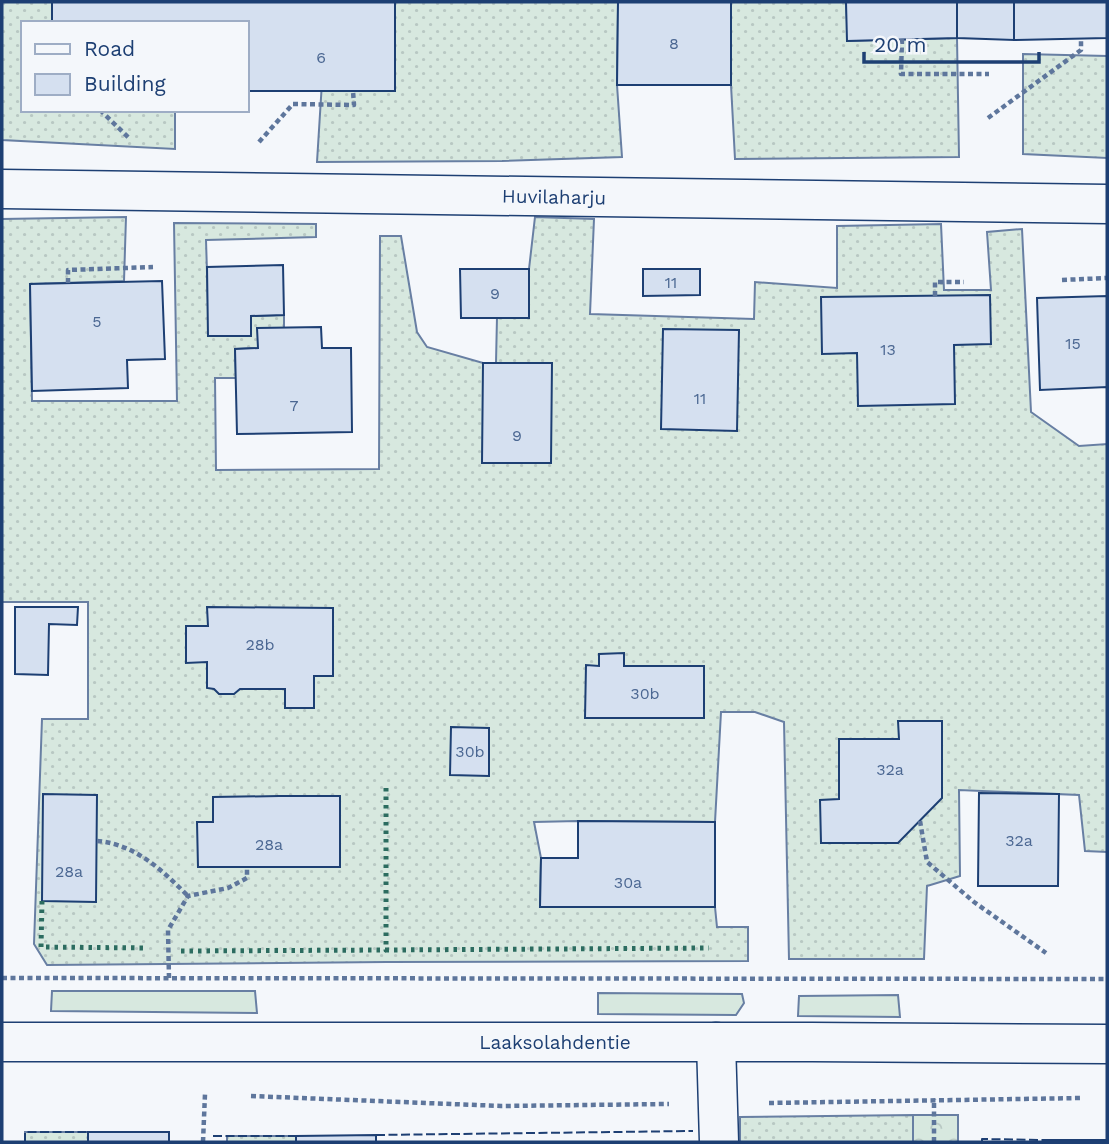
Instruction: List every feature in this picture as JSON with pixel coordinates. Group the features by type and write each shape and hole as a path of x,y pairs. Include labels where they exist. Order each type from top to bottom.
{"street":[{"name":"Huvilaharju","path":"2,189 1107,204"},
{"name":"Laaksolahdentie","path":"2,1042 716,1041 1107,1044"},
{"path":"716,1041 719,1142"}],"path":[{"path":"989,118 1081,50 1081,38"},
{"path":"902,39 901,74 989,74"},
{"path":"214,192 293,104 354,105 353,91"},
{"path":"68,283 68,270 153,267"},
{"path":"1062,280 1107,278"},
{"path":"935,296 935,282 964,282"},
{"path":"920,821 927,862 974,902 1046,953"},
{"path":"97,841 111,842 137,853 162,870 188,896"},
{"path":"169,978 167,930 188,896 228,888 247,878 247,867"},
{"path":"2,978 1107,979"},
{"path":"203,1142 205,1094"},
{"path":"245,1096 501,1106 1094,1098"},
{"path":"934,1101 934,1142"}],"green space":[{"path":"2,2 175,2 175,21 21,21 21,112 175,112 175,149 2,140"},
{"path":"327,2 618,2 617,85 622,157 317,162"},
{"path":"731,2 846,2 848,41 957,38 959,157 735,159 731,85"},
{"path":"1023,54 1107,56 1107,158 1023,154"},
{"path":"126,217 124,281 30,284 32,401 177,401 174,223 316,224 316,237 206,240 209,336 251,336 251,316 284,315 284,328 258,328 258,348 235,349 236,378 215,378 216,470 379,469 380,236 401,236 417,332 427,347 483,363 496,363 497,317 529,269 535,217 594,219 590,314 754,319 755,282 837,288 837,226 941,224 944,290 991,290 987,232 1022,229 1031,412 1079,446 1107,444 1107,852 1085,851 1079,795 959,790 960,876 927,886 924,959 789,959 784,722 755,712 721,712 715,822 534,822 541,858 540,906 715,907 717,927 748,927 748,961 47,965 34,944 42,719 88,719 88,602 2,602 2,219"},
{"path":"52,991 255,991 257,1013 51,1011"},
{"path":"598,993 742,994 744,1003 736,1015 598,1014"},
{"path":"898,995 900,1017 798,1016 799,996"},
{"path":"913,1115 958,1115 958,1142 913,1142"},
{"path":"913,1115 913,1142 740,1142 740,1117"},
{"path":"25,1132 88,1132 88,1142 25,1142"},
{"path":"227,1136 296,1136 296,1142 227,1142"}],"building":[{"path":"52,2 395,2 395,91 248,91 248,21 52,21"},
{"path":"618,2 731,2 731,85 617,85"},
{"path":"846,2 957,2 957,38 847,41"},
{"path":"957,2 1014,2 1014,40 957,38"},
{"path":"1014,2 1107,2 1107,38 1014,40"},
{"path":"283,265 284,315 251,316 251,336 208,336 207,267"},
{"path":"460,269 529,269 529,318 461,318"},
{"path":"643,269 700,269 700,295 643,296"},
{"path":"162,281 165,359 127,360 128,388 32,391 30,284"},
{"path":"990,295 991,344 954,345 955,404 858,406 857,353 822,354 821,297"},
{"path":"1107,296 1107,387 1040,390 1037,298"},
{"path":"321,327 322,348 351,348 352,432 237,434 235,349 258,348 257,328"},
{"path":"663,329 739,330 737,431 661,429"},
{"path":"483,363 552,363 551,463 482,463"},
{"path":"15,607 78,607 77,625 49,624 48,675 15,674"},
{"path":"207,607 333,608 333,676 314,676 314,708 285,708 285,689 240,689 234,694 219,694 214,689 207,688 207,662 186,663 186,626 208,626"},
{"path":"624,653 624,666 704,666 704,718 585,718 586,665 599,666 599,654"},
{"path":"898,721 942,721 942,798 898,843 821,843 820,800 839,799 839,739 899,739"},
{"path":"451,727 489,728 489,776 450,775"},
{"path":"979,793 1059,794 1058,886 978,886"},
{"path":"43,794 97,795 96,902 42,901"},
{"path":"340,796 340,867 198,867 197,822 213,822 213,797"},
{"path":"578,821 715,822 715,907 540,907 541,858 578,858"},
{"path":"88,1132 169,1132 169,1142 88,1142"},
{"path":"376,1135 376,1142 296,1142 296,1136"},
{"path":"1107,1140 1107,1142 1045,1142"}],"hedge":[{"path":"386,788 386,950 709,948"},
{"path":"42,901 41,947 148,948"},
{"path":"181,951 386,950"}],"fence":[{"path":"376,1135 693,1131"},
{"path":"25,1142 25,1132 88,1132"},
{"path":"213,1136 296,1136"},
{"path":"982,1142 982,1139 1045,1140"}]}
